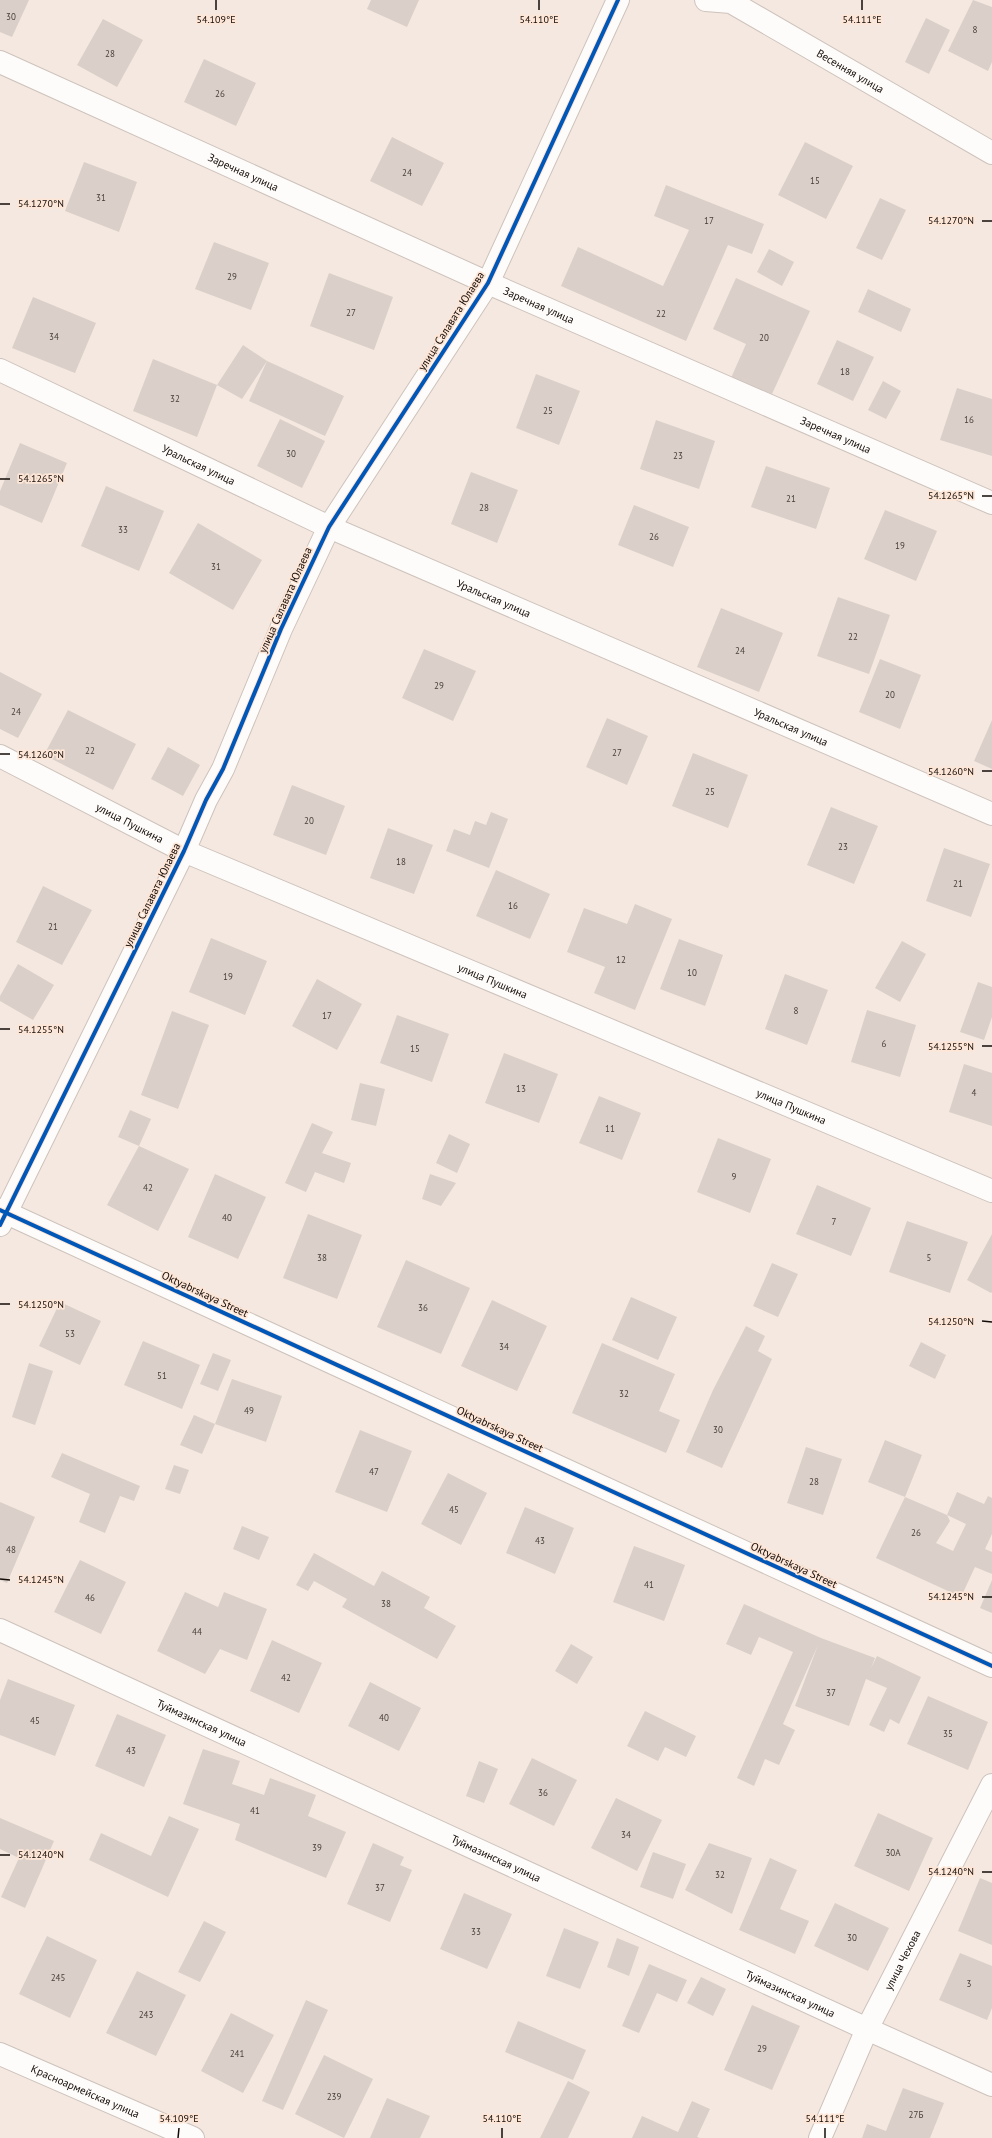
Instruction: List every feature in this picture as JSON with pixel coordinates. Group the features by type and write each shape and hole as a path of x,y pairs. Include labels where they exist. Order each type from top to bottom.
{"street":[{"name":"улица Салавата Юлаева","path":"2,1216 184,851 206,800 223,769 281,629 329,528 488,283 618,0"},
{"name":"Весенняя улица","path":"706,0 731,2 992,153"},
{"name":"Заречная улица","path":"0,62 488,283 992,503"},
{"name":"Уральская улица","path":"0,370 329,528 992,814"},
{"name":"улица Пушкина","path":"0,756 184,851 992,1191"},
{"name":"Oktyabrskaya Street","path":"2,1216 992,1666"},
{"name":"Туймазинская улица","path":"0,1630 867,2029 992,2085"},
{"name":"улица Чехова","path":"820,2138 867,2029 992,1785"},
{"name":"Красноармейская улица","path":"0,2054 193,2138"}],"building":[{"path":"0,0 29,0 12,37 0,32"},
{"path":"371,0 419,0 407,27 367,9"},
{"path":"973,0 992,7 992,62 988,71 948,51"},
{"path":"926,18 950,30 929,74 905,62"},
{"path":"103,19 143,40 117,87 77,65"},
{"path":"204,59 256,83 236,126 184,102"},
{"path":"392,137 444,163 422,206 370,181"},
{"path":"805,142 853,166 826,219 778,195"},
{"path":"84,162 137,182 119,232 65,211"},
{"path":"666,185 764,224 752,254 728,245 686,341 561,286 578,247 663,286 689,230 654,216"},
{"path":"880,198 906,210 882,260 856,248"},
{"path":"214,242 269,263 251,310 195,289"},
{"path":"769,249 794,262 782,286 757,272"},
{"path":"329,273 393,297 374,350 310,326"},
{"path":"736,278 810,311 772,394 731,378 746,344 713,329"},
{"path":"868,289 911,309 901,332 858,312"},
{"path":"33,297 96,323 75,373 12,348"},
{"path":"837,340 874,357 853,401 817,384"},
{"path":"243,345 267,361 242,399 217,385"},
{"path":"153,359 217,385 197,437 133,411"},
{"path":"267,361 344,396 325,436 249,401"},
{"path":"536,374 580,391 559,445 516,428"},
{"path":"883,381 901,391 886,419 868,410"},
{"path":"957,388 992,399 992,456 940,440"},
{"path":"280,419 325,441 302,488 257,466"},
{"path":"656,420 715,441 699,489 640,469"},
{"path":"20,443 67,463 42,523 0,505 0,491"},
{"path":"766,466 830,488 816,529 751,507"},
{"path":"471,472 518,490 497,543 451,524"},
{"path":"106,486 164,511 139,571 81,546"},
{"path":"634,505 689,527 673,567 618,545"},
{"path":"885,510 937,531 916,581 864,559"},
{"path":"198,523 262,560 233,610 169,573"},
{"path":"838,597 890,615 869,674 817,656"},
{"path":"721,608 783,633 759,692 697,667"},
{"path":"424,649 476,671 453,721 402,698"},
{"path":"880,659 921,675 900,729 859,712"},
{"path":"0,672 42,694 18,738 0,729"},
{"path":"68,710 136,744 113,790 44,755"},
{"path":"607,718 648,736 627,785 586,767"},
{"path":"992,720 992,769 974,761"},
{"path":"168,747 200,765 183,796 151,779"},
{"path":"693,753 748,775 728,828 672,806"},
{"path":"292,785 345,806 326,855 273,835"},
{"path":"831,807 878,826 854,884 807,865"},
{"path":"491,812 508,819 489,868 446,851 454,829 470,835 475,821 486,825"},
{"path":"388,828 433,845 414,894 370,878"},
{"path":"944,848 990,864 971,917 926,901"},
{"path":"496,870 550,894 530,939 476,916"},
{"path":"43,886 92,910 62,965 16,942"},
{"path":"635,904 672,919 635,1010 594,993 605,967 567,952 584,908 627,924"},
{"path":"211,938 267,961 245,1015 189,992"},
{"path":"679,939 723,955 705,1006 660,989"},
{"path":"902,941 926,954 900,1002 875,988"},
{"path":"18,964 54,985 33,1020 0,1001 0,996"},
{"path":"785,974 828,990 807,1045 765,1029"},
{"path":"317,979 362,1004 337,1050 292,1026"},
{"path":"978,982 992,987 992,1017 984,1040 960,1032"},
{"path":"867,1010 916,1025 900,1077 851,1062"},
{"path":"172,1011 209,1025 178,1109 141,1095"},
{"path":"397,1015 449,1034 432,1082 380,1063"},
{"path":"504,1053 558,1074 539,1123 485,1103"},
{"path":"964,1064 992,1073 992,1126 949,1112"},
{"path":"360,1083 385,1089 376,1126 351,1120"},
{"path":"599,1096 641,1113 622,1160 579,1143"},
{"path":"130,1110 151,1119 139,1146 118,1137"},
{"path":"312,1123 333,1132 322,1153 351,1163 344,1183 315,1172 306,1192 285,1183"},
{"path":"449,1134 470,1144 457,1173 436,1163"},
{"path":"718,1138 771,1159 750,1213 697,1192"},
{"path":"139,1146 189,1169 158,1231 107,1205"},
{"path":"215,1174 266,1197 238,1259 188,1237"},
{"path":"430,1174 456,1183 441,1206 422,1199"},
{"path":"817,1185 871,1208 851,1256 796,1234"},
{"path":"308,1214 362,1235 337,1299 283,1278"},
{"path":"907,1221 968,1242 950,1293 889,1272"},
{"path":"992,1234 992,1292 991,1293 967,1280"},
{"path":"406,1260 470,1288 441,1354 377,1327"},
{"path":"772,1263 798,1274 778,1317 753,1306"},
{"path":"631,1297 677,1317 658,1360 612,1340"},
{"path":"492,1300 547,1326 517,1391 461,1366"},
{"path":"60,1302 101,1321 80,1365 39,1346"},
{"path":"746,1326 765,1336 758,1351 772,1359 722,1468 686,1452 713,1390"},
{"path":"143,1341 200,1365 182,1409 124,1385"},
{"path":"921,1342 946,1355 935,1379 909,1366"},
{"path":"602,1343 675,1374 659,1411 680,1420 666,1453 572,1413"},
{"path":"213,1353 231,1360 218,1391 200,1384"},
{"path":"29,1363 53,1371 35,1425 12,1417"},
{"path":"232,1379 282,1396 266,1442 215,1424"},
{"path":"194,1415 215,1424 202,1454 180,1445"},
{"path":"360,1430 412,1451 387,1512 335,1492"},
{"path":"885,1440 922,1455 905,1497 868,1482"},
{"path":"806,1447 842,1459 823,1515 787,1503"},
{"path":"62,1453 140,1486 134,1501 120,1496 105,1533 79,1522 90,1494 51,1477"},
{"path":"174,1465 189,1470 180,1494 165,1489"},
{"path":"448,1473 487,1493 461,1545 421,1524"},
{"path":"957,1492 984,1504 988,1496 992,1498 992,1534 985,1549 992,1552 992,1574 975,1567 961,1597 876,1558 905,1497 947,1515","holes":["947,1515 966,1524 953,1551 936,1543 950,1521"]},
{"path":"0,1502 35,1517 7,1583 0,1580"},
{"path":"525,1507 574,1528 555,1574 506,1553"},
{"path":"242,1526 269,1537 259,1560 233,1549"},
{"path":"634,1546 685,1565 664,1621 613,1602"},
{"path":"314,1553 374,1586 382,1571 430,1597 424,1608 456,1626 437,1659 342,1607 347,1599 314,1581 308,1591 296,1585"},
{"path":"80,1560 126,1582 101,1634 54,1612"},
{"path":"992,1580 992,1613 980,1608"},
{"path":"185,1592 218,1607 224,1592 267,1609 247,1660 220,1649 205,1674 157,1651"},
{"path":"744,1604 821,1638 875,1658 871,1668 877,1656 921,1677 899,1724 890,1719 884,1732 869,1725 887,1688 866,1679 849,1726 795,1706 818,1645 783,1724 795,1730 779,1765 765,1759 754,1786 737,1778 793,1652 759,1637 751,1655 726,1644"},
{"path":"272,1640 322,1663 299,1713 250,1691"},
{"path":"571,1644 593,1657 577,1684 555,1671"},
{"path":"8,1679 75,1705 55,1756 0,1735 0,1700"},
{"path":"370,1682 421,1708 399,1751 348,1726"},
{"path":"928,1696 988,1722 968,1770 907,1744"},
{"path":"645,1711 696,1736 686,1757 665,1747 658,1761 627,1746"},
{"path":"117,1714 166,1735 144,1787 95,1766"},
{"path":"203,1749 240,1761 232,1784 264,1795 270,1778 316,1795 308,1816 346,1832 326,1878 235,1840 240,1824 183,1804"},
{"path":"532,1758 577,1780 554,1826 509,1804"},
{"path":"479,1761 498,1769 484,1803 466,1796"},
{"path":"616,1798 662,1820 637,1871 591,1848"},
{"path":"878,1813 933,1838 909,1891 854,1866"},
{"path":"169,1816 199,1829 168,1897 89,1860 101,1833 151,1856"},
{"path":"0,1818 54,1841 25,1908 1,1897 19,1858 0,1849"},
{"path":"373,1843 404,1857 400,1865 412,1870 390,1922 347,1904"},
{"path":"709,1843 752,1858 732,1914 685,1890"},
{"path":"653,1852 686,1864 673,1899 640,1887"},
{"path":"770,1858 797,1870 780,1909 809,1921 795,1954 739,1930"},
{"path":"980,1878 992,1883 992,1945 958,1931"},
{"path":"464,1893 512,1914 487,1969 440,1949"},
{"path":"835,1903 889,1928 868,1971 814,1946"},
{"path":"204,1921 226,1932 200,1982 178,1972"},
{"path":"564,1928 599,1942 580,1989 546,1976"},
{"path":"47,1936 97,1960 70,2018 19,1994"},
{"path":"617,1938 639,1947 629,1976 607,1967"},
{"path":"960,1953 992,1966 992,2008 987,2020 939,2000"},
{"path":"649,1964 687,1980 677,2002 657,1993 639,2033 622,2026"},
{"path":"137,1971 186,1995 156,2056 106,2033"},
{"path":"701,1977 726,1989 713,2016 687,2003"},
{"path":"306,2000 328,2010 283,2110 262,2101"},
{"path":"752,2005 800,2026 772,2090 724,2070"},
{"path":"231,2013 274,2035 243,2093 201,2071"},
{"path":"518,2021 586,2050 573,2080 505,2052"},
{"path":"324,2055 373,2079 344,2138 295,2114"},
{"path":"568,2081 590,2092 568,2138 540,2138"},
{"path":"903,2088 944,2103 930,2138 862,2138 867,2124 886,2131"},
{"path":"387,2098 430,2116 420,2138 370,2138"},
{"path":"692,2101 710,2109 697,2137 700,2138 632,2138 642,2116 678,2132"}],"cycle path":[{"path":"0,1225 184,851 206,800 223,769 281,629 329,527 488,283 618,0"},
{"path":"0,1210 992,1666"}]}
